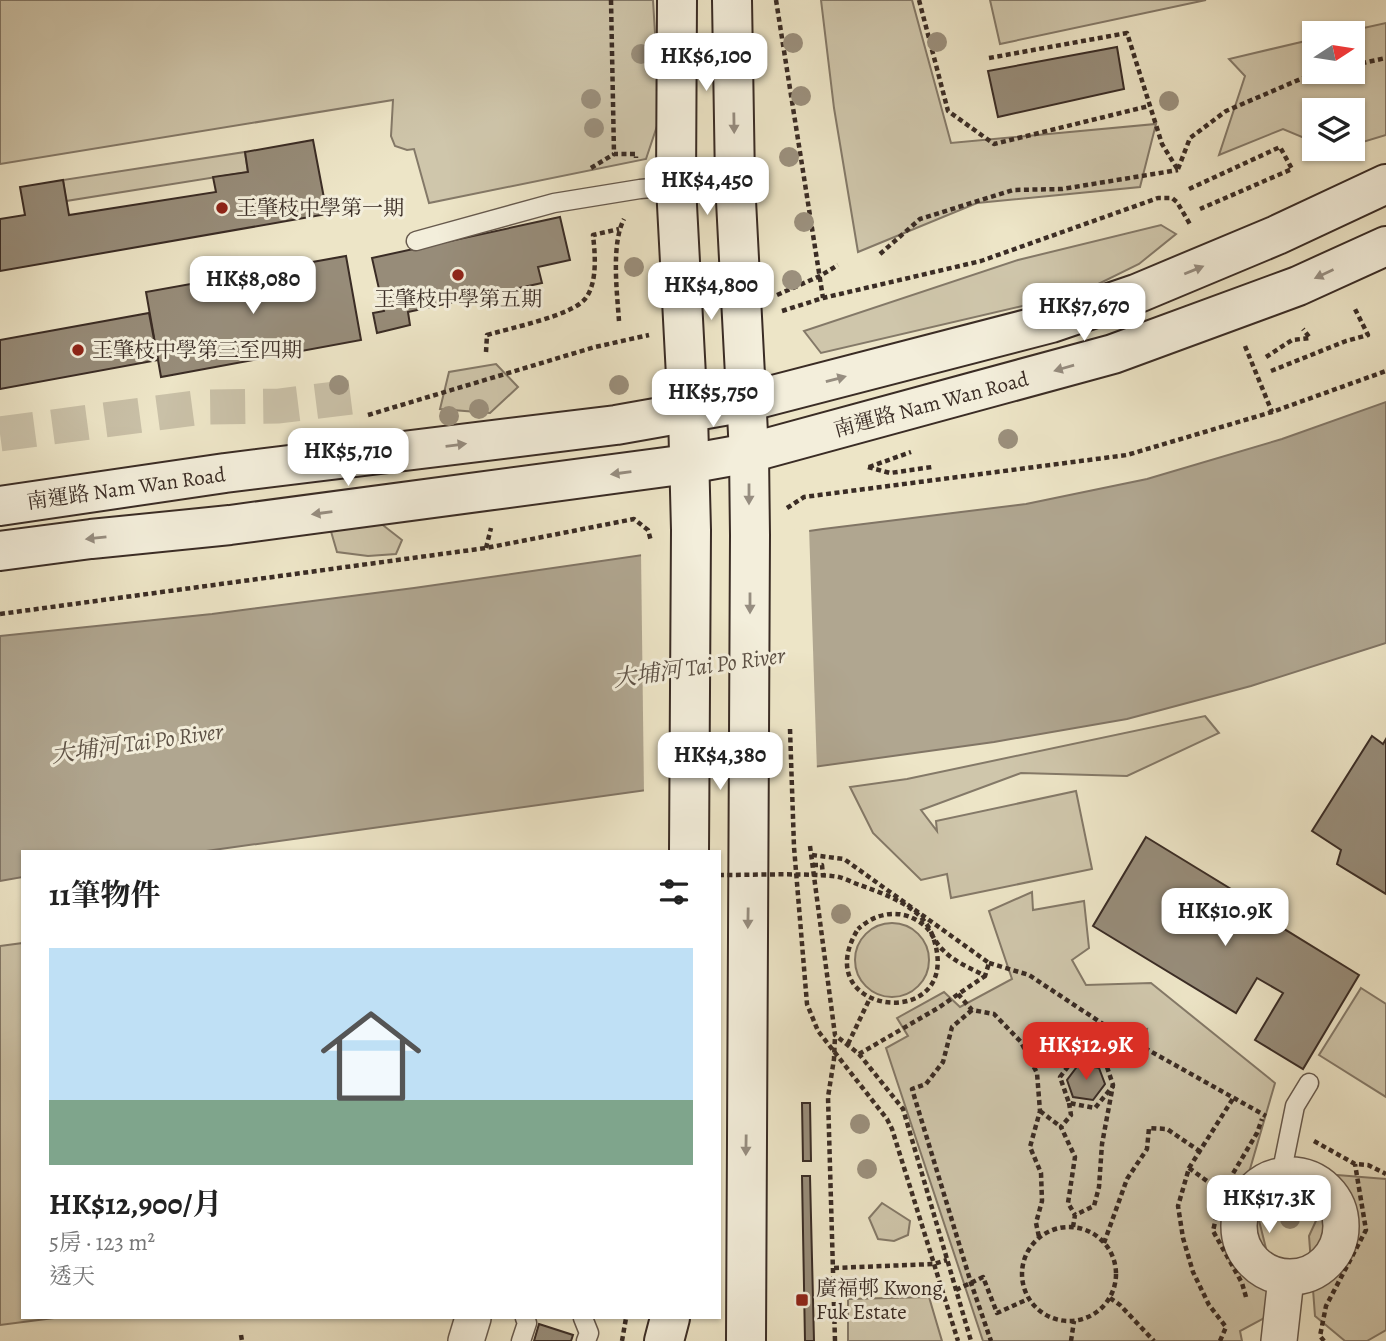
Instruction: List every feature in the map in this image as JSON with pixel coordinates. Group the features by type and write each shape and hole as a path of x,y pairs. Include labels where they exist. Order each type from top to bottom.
{"main road":[{"path":"677,0 676,186 688,414 691,544 690,850"},
{"path":"733,0 735,181 749,453 750,535 746,1341"},
{"name":"南運路 Nam Wan Road","path":"0,506 225,473 602,427 746,402 1051,323 1136,294 1278,236 1386,184"},
{"name":"南運路 Nam Wan Road","path":"0,551 91,538 230,525 688,464 749,453 1113,354 1298,286 1386,246"},
{"path":"664,1341 670,1319"}],"street":[{"path":"1281,1175 1298,1175 1315,1181 1329,1192 1338,1207 1342,1224 1340,1241 1332,1257 1319,1270 1303,1276 1286,1278 1271,1274 1257,1265 1246,1252 1240,1237 1239,1221 1243,1205 1253,1191 1266,1180 1281,1175"},
{"path":"1279,1341 1286,1278"},
{"path":"466,1341 473,1319"}],"lane":[{"path":"416,241 554,203 640,188 735,181"},
{"path":"1281,1175 1295,1106 1309,1083"},
{"path":"521,1341 527,1323 525,1319"},
{"path":"583,1319 589,1333 586,1341"}],"path":[{"path":"611,0 614,154"},
{"path":"776,0 823,298"},
{"path":"919,0 948,111 994,144 1149,106"},
{"path":"989,58 1127,33 1162,144 1178,170"},
{"path":"1365,62 1386,58"},
{"path":"1178,170 1190,138 1226,111 1302,78"},
{"path":"1189,189 1280,147 1292,169 1199,209"},
{"path":"589,169 614,154 636,154"},
{"path":"880,254 920,219 1013,190 1062,189 1178,170"},
{"path":"782,311 823,298 981,261 1158,198 1171,198 1177,202 1191,226"},
{"path":"486,352 487,335 569,311 586,298 596,265 593,235 619,229"},
{"path":"617,248 619,321"},
{"path":"777,296 838,265"},
{"path":"1271,371 1368,335 1354,307"},
{"path":"1266,357 1292,340 1310,338 1303,329"},
{"path":"355,419 596,347 655,334"},
{"path":"1245,346 1272,412"},
{"path":"785,510 804,497 1127,455 1272,412 1386,371"},
{"path":"911,452 868,467 890,473 932,467"},
{"path":"0,614 486,548 635,519 648,530 653,550"},
{"path":"618,523 620,531"},
{"path":"486,548 491,528 497,524"},
{"path":"810,846 835,1035 828,1097 835,1341"},
{"path":"793,847 807,1004 818,1031 887,1119 958,1341"},
{"path":"812,855 844,859 989,963 1029,975 1109,1028 1264,1115 1355,1164 1368,1165 1386,1174"},
{"path":"813,865 822,865 823,876"},
{"path":"721,875 834,876 895,898 917,915 932,933 937,949 937,967 928,988 913,1000 900,1004 886,1004 870,998 853,981 848,967 848,952 858,929 872,918 887,914 903,914 917,920 929,930 943,951 985,976"},
{"path":"859,1054 985,976 989,963"},
{"path":"958,994 972,1010 994,1014 1021,1042 1037,1073 1040,1111 1030,1147 1041,1173 1042,1201 1037,1223 1040,1237"},
{"path":"848,1044 870,998"},
{"path":"972,1010 952,1027 943,1062 926,1084 912,1089 991,1341"},
{"path":"1075,1215 1094,1206 1099,1188 1102,1144 1113,1085 1105,1061 1109,1028"},
{"path":"835,1035 859,1054 903,1109 971,1341"},
{"path":"1061,1127 1071,1115 1060,1077 1076,1056 1105,1061"},
{"path":"1069,1104 1095,1108 1113,1085"},
{"path":"1220,1341 1226,1327 1209,1306 1193,1272 1183,1238 1178,1206 1189,1168 1234,1097"},
{"path":"1040,1111 1061,1127 1075,1157 1069,1203 1075,1215 1073,1227"},
{"path":"1248,1306 1242,1283 1213,1231 1222,1192 1257,1133 1264,1115"},
{"path":"1104,1243 1127,1179 1147,1149 1149,1128 1167,1129 1201,1152"},
{"path":"1324,1341 1320,1336 1326,1306 1366,1230 1355,1164"},
{"path":"1189,1168 1222,1192"},
{"path":"1073,1227 1096,1235 1104,1243 1115,1264 1116,1275 1110,1298 1088,1318 1060,1321 1037,1309 1029,1298 1022,1273 1030,1247 1040,1237 1050,1231 1073,1227"},
{"path":"834,1268 934,1264 947,1260"},
{"path":"956,1290 983,1277 997,1313 1029,1298"},
{"path":"1110,1298 1154,1341"},
{"path":"622,1341 626,1319"},
{"path":"1071,1341 1074,1321"}],"shaded area":[{"path":"0,0 653,0 660,117 646,159 429,203 414,149 395,146 391,136 393,100 0,164"},
{"path":"821,0 912,0 951,143 1156,124 1140,187 977,203 858,252 834,108"},
{"path":"990,0 1206,0 1000,44"},
{"path":"1386,23 1386,135 1365,141 1365,98 1302,98 1302,137 1283,129 1219,155 1245,76 1229,59 1302,42 1302,84 1365,84 1365,28"},
{"path":"245,152 248,172 66,201 63,180"},
{"path":"1161,225 1176,234 1139,264 1082,292 821,353 804,331 1018,260"},
{"path":"496,364 518,387 490,413 440,409 449,372"},
{"path":"370,515 402,540 396,554 368,556 337,552 330,528"},
{"path":"1205,716 1219,733 1127,776 1021,773 921,810 937,831 936,821 1076,791 1092,869 951,898 947,874 921,880 873,833 850,787 907,779"},
{"path":"1032,892 1033,910 1084,901 1089,948 1072,960 1086,985 1151,983 1275,1083 1248,1176 1281,1309 1240,1331 1242,1341 983,1341 886,1048 908,1036 897,1018 944,992 960,1007 1012,979 989,911","holes":["1147,1029 1141,1054 1106,1033"]},
{"path":"885,923 899,923 913,929 923,939 929,960 927,974 913,991 899,997 885,997 871,991 861,981 855,967 855,953 861,939 871,929"},
{"path":"21,943 21,1319 46,1319 0,1325 0,946"},
{"path":"1361,988 1386,1004 1386,1097 1319,1055"},
{"path":"1337,1175 1386,1179 1386,1330 1367,1341 1345,1341 1315,1316 1309,1236"},
{"path":"882,1203 910,1221 908,1235 894,1241 878,1239 869,1218"},
{"path":"929,1297 942,1341 848,1341 848,1299"}],"water":[{"name":"大埔河 Tai Po River","path":"1386,402 1386,643 1251,686 1127,719 994,742 213,850 21,850 21,877 0,881 0,636 212,614 823,529 1026,504 1147,479 1282,439"}],"pier":[{"path":"809,527 817,771 644,794 641,552"}],"building":[{"path":"1117,47 1124,89 998,117 988,71"},
{"name":"王肇枝中學第一期","path":"313,140 327,214 0,271 0,219 25,215 20,187 63,180 69,215 216,192 213,177 248,172 245,152"},
{"name":"王肇枝中學第五期","path":"560,217 570,260 538,267 542,283 408,312 410,325 377,333 373,313 384,311 372,258"},
{"path":"346,256 361,340 161,377 146,292"},
{"name":"王肇枝中學第三至四期","path":"149,313 158,360 0,389 0,340"},
{"path":"1372,736 1383,744 1386,739 1386,894 1337,864 1341,850 1312,831"},
{"path":"1146,837 1262,908 1268,919 1359,975 1303,1069 1255,1040 1283,993 1257,978 1236,1013 1093,926"},
{"path":"1079,1064 1099,1068 1105,1084 1093,1100 1073,1097 1067,1080"},
{"path":"802,1103 810,1103 811,1161 803,1161"},
{"path":"802,1176 810,1176 814,1341 805,1341"},
{"path":"539,1324 573,1335 571,1341 534,1341"}],"tunnel":[{"path":"0,434 202,407 279,406 351,397"}],"place":[{"name":"王肇枝中學第一期","path":"222,208"},
{"name":"王肇枝中學第五期","path":"458,275"},
{"name":"王肇枝中學第三至四期","path":"78,350"},
{"name":"廣福邨 Kwong Fuk Estate","path":"802,1300"}]}
